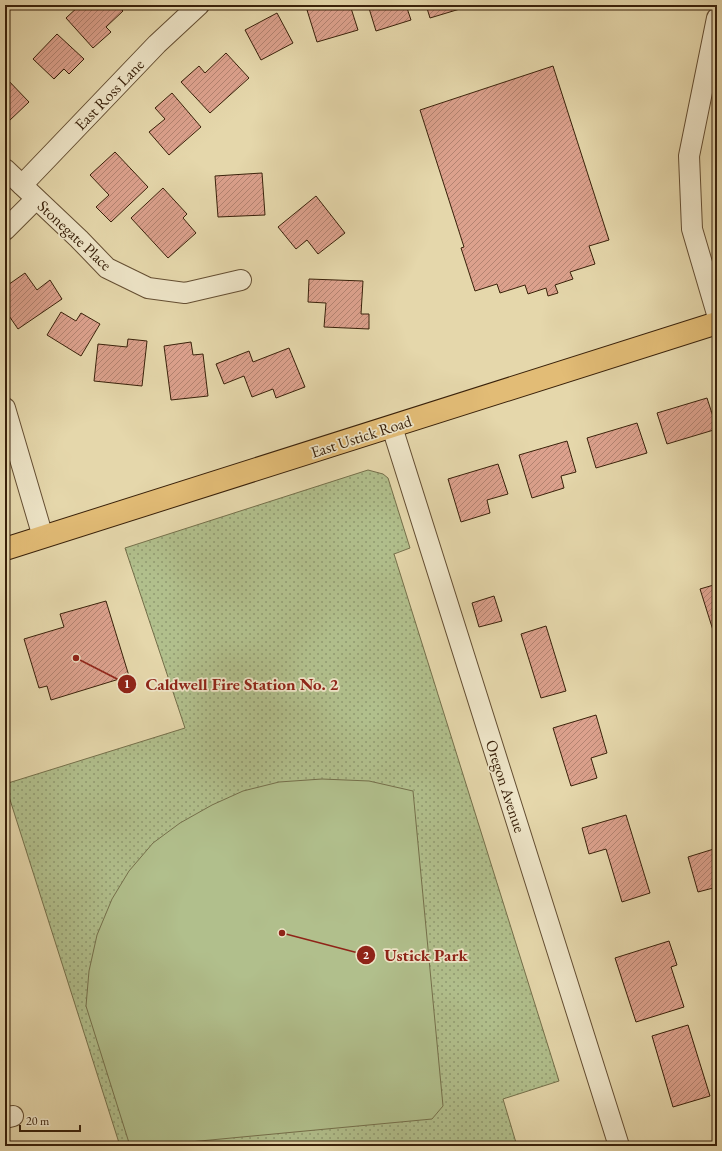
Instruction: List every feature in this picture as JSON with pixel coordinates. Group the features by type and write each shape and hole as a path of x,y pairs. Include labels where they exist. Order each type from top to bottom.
{"main road":[{"name":"East Ustick Road","path":"5,550 717,323"}],"street":[{"name":"East Ross Lane","path":"5,230 18,182 157,44 199,5"},
{"path":"717,18 688,156 692,228 717,314"},
{"name":"Stonegate Place","path":"18,182 79,239 107,268 148,288 185,293 241,280"},
{"path":"5,408 43,537"},
{"name":"Oregon Avenue","path":"392,427 619,1146"}],"green space":[{"path":"368,470 383,474 388,478 410,548 394,554 559,1081 503,1099 517,1146 120,1146 5,784 185,728 125,548"},
{"path":"322,779 369,781 413,791 443,1106 432,1119 147,1146 130,1146 86,1006 89,971 97,935 112,899 129,871 153,843 180,823 212,805 243,791 279,782"}],"building":[{"path":"80,5 117,5 123,11 106,27 111,32 93,48 66,18"},
{"path":"323,5 350,5 358,30 317,42 307,10"},
{"path":"368,5 406,5 411,20 376,31"},
{"path":"426,5 473,5 430,18"},
{"path":"277,13 293,43 261,60 245,30"},
{"path":"57,34 84,59 69,74 64,69 54,79 33,59"},
{"path":"226,53 249,78 210,113 181,82 199,66 205,73"},
{"path":"553,66 609,240 589,246 595,264 570,272 573,279 555,285 558,293 548,296 546,288 528,294 525,285 500,293 497,284 475,291 461,248 464,247 420,110"},
{"path":"5,77 29,102 9,121 5,117"},
{"path":"172,93 201,127 169,155 149,132 165,119 155,108"},
{"path":"115,152 148,187 111,222 96,207 109,195 90,175"},
{"path":"262,173 265,215 218,217 215,176"},
{"path":"163,188 187,214 183,218 196,233 168,258 131,218"},
{"path":"316,196 345,233 318,254 307,240 296,249 278,227"},
{"path":"25,273 37,290 50,280 62,299 18,329 5,310 5,287"},
{"path":"309,279 363,281 361,314 369,314 369,329 324,327 326,303 308,302"},
{"path":"61,312 76,321 81,313 100,324 81,356 47,335"},
{"path":"128,339 147,341 142,386 94,381 98,344 127,347"},
{"path":"191,342 193,355 203,354 208,396 171,400 164,346"},
{"path":"289,348 305,387 276,398 273,389 252,397 244,376 224,384 216,364 249,351 253,362"},
{"path":"707,398 717,429 667,444 657,413"},
{"path":"637,423 647,453 596,468 587,438"},
{"path":"567,441 576,472 561,476 564,488 532,498 519,455"},
{"path":"498,464 508,494 487,500 490,513 461,522 448,479"},
{"path":"717,584 717,643 700,589"},
{"path":"494,596 502,621 479,627 472,603"},
{"path":"106,601 129,676 51,700 47,686 39,688 24,639 64,627 60,614"},
{"path":"546,626 566,691 541,698 521,634"},
{"path":"596,715 607,753 591,758 597,778 571,786 553,728"},
{"path":"626,815 650,893 622,902 606,849 589,854 582,828"},
{"path":"717,848 717,887 698,892 688,857"},
{"path":"669,941 677,965 671,967 684,1007 636,1022 615,958"},
{"path":"688,1025 710,1096 673,1107 652,1036"}],"place":[{"name":"Caldwell Fire Station No. 2","path":"76,658"},
{"name":"Ustick Park","path":"282,933"}]}
